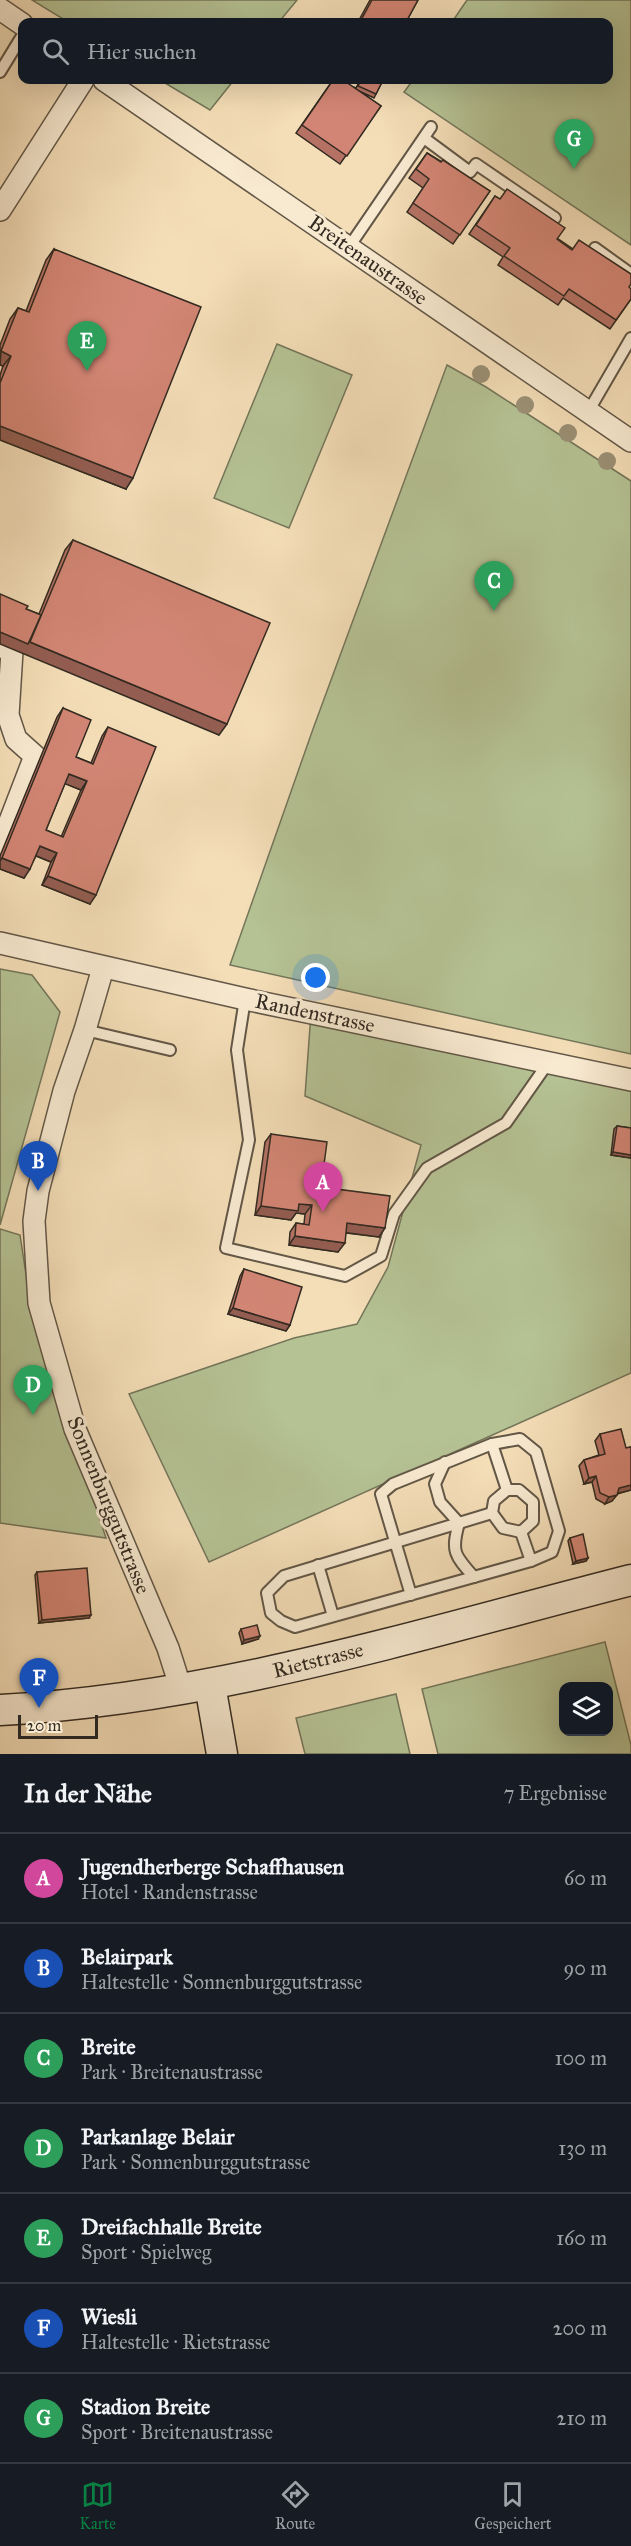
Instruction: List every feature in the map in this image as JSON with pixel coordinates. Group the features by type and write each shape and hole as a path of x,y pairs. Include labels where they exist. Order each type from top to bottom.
{"street":[{"path":"0,9 18,21"},
{"path":"0,210 80,84"},
{"name":"Breitenaustrasse","path":"110,84 631,441"},
{"path":"0,646 12,651 8,715 16,739 35,756 0,847"},
{"name":"Randenstrasse","path":"0,943 245,999 631,1080"},
{"name":"Sonnenburggutstrasse","path":"103,968 86,1029 64,1091 38,1191 34,1221 39,1303 75,1429 168,1648 196,1687 222,1754"},
{"name":"Rietstrasse","path":"0,1710 75,1705 196,1687 263,1674 631,1580"}],"lane":[{"path":"0,72 18,43"},
{"path":"349,247 431,127"},
{"path":"424,138 470,172 476,164 555,218"},
{"path":"594,248 631,274"},
{"path":"588,412 631,339"},
{"path":"245,999 237,1050 249,1140 226,1248 345,1276 381,1256 394,1215 427,1168 506,1123 548,1063"},
{"path":"86,1029 170,1050"},
{"path":"411,1594 395,1542 381,1494 393,1484 445,1462 492,1444 520,1439 536,1452 559,1531 552,1552 531,1561 295,1627 271,1613 267,1593 284,1575 395,1542 459,1522 492,1513"},
{"path":"492,1444 507,1490"},
{"path":"445,1462 435,1484 440,1502 459,1522"},
{"path":"507,1490 519,1490 532,1503 533,1521 521,1532 503,1528 492,1513 494,1501 507,1490"},
{"path":"459,1522 453,1544 459,1561 474,1577"},
{"path":"521,1532 531,1561"},
{"path":"318,1565 333,1616"}],"green space":[{"path":"32,0 297,0 282,18 61,18"},
{"path":"467,0 631,0 631,245 404,92 410,84 613,84 613,18 455,18"},
{"path":"167,84 231,84 210,110"},
{"path":"277,344 352,375 289,528 214,498"},
{"path":"447,365 486,387 631,481 631,1054 230,965 313,729"},
{"path":"0,969 32,975 60,1012 0,1225"},
{"path":"311,1013 631,1078 631,1373 209,1562 129,1394 294,1338 357,1324 388,1267 421,1145 305,1096"},
{"path":"0,1229 20,1235 31,1307 106,1538 0,1523"},
{"path":"605,1642 631,1745 631,1754 438,1754 422,1689"},
{"path":"396,1694 410,1754 305,1754 296,1718"}],"building":[{"path":"372,0 418,0 408,18 362,18"},
{"path":"330,84 349,84 381,106 347,156 302,125"},
{"path":"359,84 381,84 376,94 358,86"},
{"path":"427,153 441,162 443,160 490,191 460,235 413,203 429,179 416,169"},
{"path":"507,189 565,228 557,239 572,250 579,240 631,274 629,287 631,299 616,320 569,289 564,296 504,256 510,248 476,225 495,196 500,199"},
{"path":"54,249 201,307 133,478 0,426 0,383 11,356 1,351 18,308 29,312"},
{"path":"73,540 270,623 227,724 30,642"},
{"path":"0,594 28,606 26,609 41,615 28,644 0,632"},
{"path":"63,708 91,720 76,757 93,764 108,727 156,747 96,895 48,876 57,853 40,846 30,869 2,858","holes":["69,774 87,781 63,837 46,830"]},
{"path":"617,1126 631,1128 631,1155 613,1152"},
{"path":"271,1134 327,1142 321,1187 390,1196 385,1228 347,1223 345,1243 295,1236 296,1223 309,1225 312,1205 299,1204 298,1211 261,1206"},
{"path":"244,1269 302,1287 290,1325 233,1308"},
{"path":"621,1429 626,1448 631,1447 631,1485 619,1488 617,1495 609,1497 600,1493 596,1476 589,1478 584,1460 605,1454 600,1434"},
{"path":"583,1534 588,1558 576,1561 570,1538"},
{"path":"87,1568 91,1615 42,1620 37,1572"},
{"path":"257,1625 260,1636 244,1640 241,1629"}],"place":[{"name":"Stadion Breite","path":"574,169"},
{"name":"Dreifachhalle Breite","path":"87,371"},
{"name":"Breite","path":"494,611"},
{"name":"Belairpark","path":"38,1191"},
{"name":"Jugendherberge Schaffhausen","path":"323,1212"},
{"name":"Parkanlage Belair","path":"33,1415"},
{"name":"Wiesli","path":"39,1708"}]}
